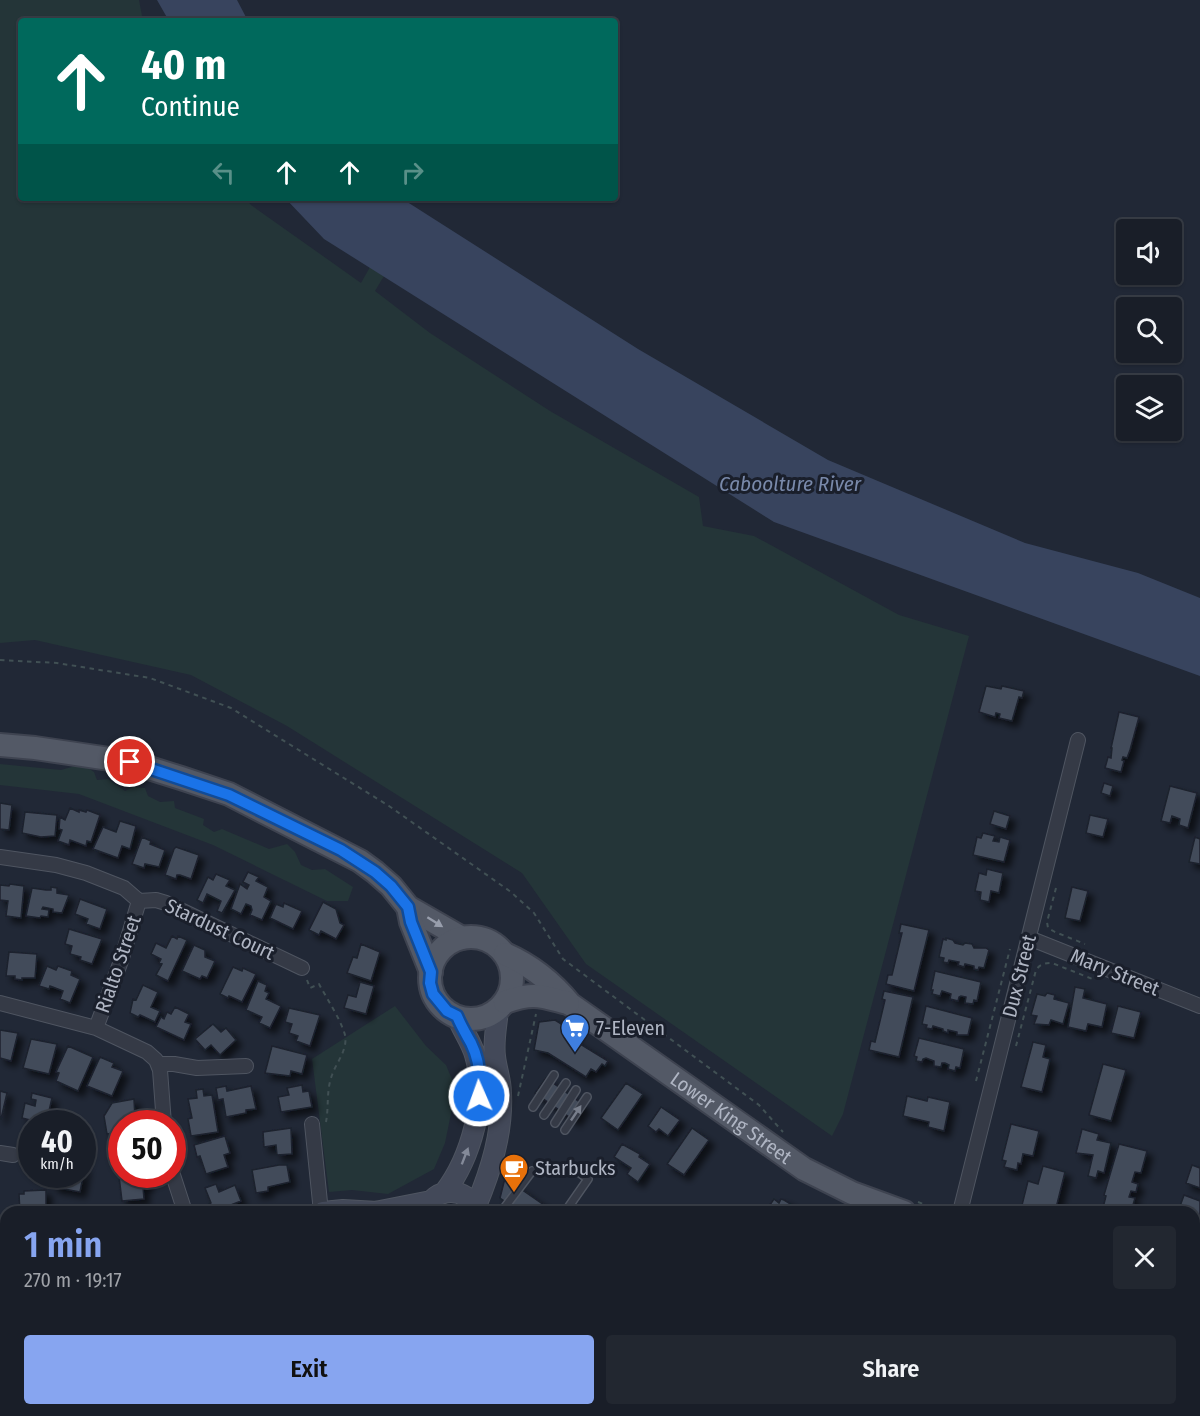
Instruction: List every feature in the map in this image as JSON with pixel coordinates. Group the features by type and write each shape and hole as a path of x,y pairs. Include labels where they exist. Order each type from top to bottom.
{"main road":[{"path":"0,745 130,762 229,795 360,861 383,879 408,907 462,938"},
{"path":"408,907 411,922 431,972"},
{"path":"474,937 486,940 557,988 570,1004 536,994 518,997 501,1005 489,1015 479,1018 457,1016 447,1011 433,994 430,983 434,960 451,942 474,937"},
{"path":"478,1206 493,1161 500,1128 501,1090 494,1042 501,1005 512,983 510,963 505,954"},
{"name":"Lower King Street","path":"570,1004 804,1169 852,1192 910,1206"},
{"path":"433,1202 457,1175 468,1150 476,1115 480,1083 475,1053 457,1016"},
{"path":"410,1206 433,1202 459,1193 471,1200 475,1206"}],"street":[{"name":"Dux Street","path":"962,1206 1078,740"},
{"name":"Stardust Court","path":"0,857 56,865 86,873 124,888 139,901 156,900 166,903 302,968"},
{"name":"Rialto Street","path":"96,1028 121,961 139,901"},
{"name":"Mary Street","path":"1029,938 1200,1006"},
{"path":"0,1003 96,1028 154,1056 159,1064 163,1110"},
{"path":"159,1064 197,1068 246,1066"},
{"path":"319,1124 322,1206"},
{"path":"177,1188 183,1206"}],"lane":[{"path":"533,1107 554,1075"},
{"path":"544,1115 566,1083"},
{"path":"555,1123 576,1090"},
{"path":"565,1130 587,1097"},
{"path":"507,1206 532,1171"},
{"path":"569,1206 588,1179 578,1171"}],"path":[{"path":"0,660 57,663 150,678 231,708 389,806 511,892 534,913 563,959 759,1106 787,1136"},
{"path":"1057,882 1047,922 1048,928 1085,944"},
{"path":"976,1081 1010,950"},
{"path":"1015,1050 1038,967 1052,963 1094,979"},
{"path":"302,968 310,988 319,984 345,1034 343,1051 328,1090 329,1104 319,1124"}],"shaded area":[{"path":"0,0 139,0 142,18 18,18 18,201 248,201 361,283 370,267 384,276 375,291 430,333 550,411 699,497 703,526 754,536 899,615 969,636 843,1114 832,1136 586,964 522,873 287,726 191,675 35,640 0,643"},
{"path":"0,764 61,770 82,764 94,772 97,780 108,779 125,791 133,787 145,788 148,796 160,802 174,801 175,808 204,819 203,825 214,832 222,829 269,849 287,844 295,852 301,865 312,870 325,869 353,887 348,901 327,901 213,845 79,794 0,785"},
{"path":"395,1006 426,1046 446,1065 456,1089 445,1143 434,1169 388,1194 352,1190 329,1192 312,1059"}],"water":[{"path":"157,0 237,0 246,18 167,18"},
{"name":"Caboolture River","path":"288,201 406,201 638,349 828,460 1025,543 1138,573 1200,598 1200,676 774,522 324,239"}],"building":[{"path":"986,686 1001,689 1002,686 1024,691 1022,698 1019,697 1012,721 999,718 1000,714 996,713 995,717 979,712"},
{"path":"1119,712 1139,717 1127,758 1123,757 1122,760 1124,761 1121,772 1105,768 1108,757 1111,758"},
{"path":"1104,783 1113,786 1110,796 1101,793"},
{"path":"1170,786 1197,793 1188,828 1179,825 1180,819 1172,816 1170,823 1161,821"},
{"path":"0,803 12,805 9,830 0,829"},
{"path":"70,808 79,812 79,810 86,812 87,810 100,815 91,842 87,841 86,846 70,840 69,845 58,841 62,830 59,829 60,817 65,820"},
{"path":"994,811 1010,816 1006,829 990,824"},
{"path":"25,812 57,815 55,836 41,837 22,833"},
{"path":"1090,815 1108,819 1103,837 1086,833"},
{"path":"120,821 136,826 130,849 122,846 118,858 93,849 103,827 116,832"},
{"path":"983,833 995,836 993,841 999,842 1000,837 1010,840 1004,862 973,855 977,837 981,838"},
{"path":"142,837 151,841 150,844 165,850 159,867 145,864 144,868 132,864"},
{"path":"1195,837 1200,839 1200,864 1189,862"},
{"path":"176,847 199,855 191,879 177,875 176,879 165,875"},
{"path":"987,869 1003,873 999,893 991,891 989,902 980,900 981,892 975,891 979,873 986,875"},
{"path":"248,872 259,877 256,881 268,887 264,897 271,901 262,920 250,915 251,906 246,904 241,914 231,909 240,884 247,889 249,885 243,882"},
{"path":"216,874 230,880 226,886 235,890 222,913 217,911 221,901 207,894 203,903 197,900 208,877 213,880"},
{"path":"10,884 24,886 21,918 6,916 8,901 0,900 0,885 9,886"},
{"path":"51,887 57,888 57,893 69,895 62,913 43,907 42,909 49,910 48,917 26,916 32,888 51,890"},
{"path":"1072,887 1088,891 1080,921 1065,918"},
{"path":"80,899 107,909 100,929 86,924 88,919 75,914"},
{"path":"323,902 336,909 340,923 344,925 336,939 321,931 319,935 309,930"},
{"path":"284,903 302,911 293,929 270,918 276,904 283,907"},
{"path":"901,924 929,930 914,991 886,984 888,975 892,975 902,933 899,933"},
{"path":"69,929 102,939 92,964 80,960 81,957 70,954 72,946 65,944"},
{"path":"172,936 187,940 168,981 156,975 162,964 159,963 161,959 151,954 156,943 166,948"},
{"path":"946,938 955,943 972,944 974,948 989,950 984,968 979,967 978,970 974,969 974,966 965,964 964,967 958,965 959,962 949,960 948,963 943,962 944,958 939,957 943,939 946,940"},
{"path":"361,944 380,952 371,981 347,973 353,957 357,958"},
{"path":"194,945 205,950 205,957 215,961 207,978 202,976 200,979 182,971"},
{"path":"9,952 37,954 35,978 22,978 22,980 15,979 15,976 6,976"},
{"path":"47,966 56,970 58,966 72,971 71,975 80,979 70,1003 60,999 63,991 50,986 49,989 39,986"},
{"path":"233,967 242,971 243,968 256,974 242,1002 220,994"},
{"path":"935,971 981,982 977,1001 974,1000 973,1004 965,1003 966,997 961,996 958,1001 950,999 951,994 942,991 940,996 932,994"},
{"path":"258,981 267,985 265,991 269,993 266,999 281,1006 270,1028 259,1023 262,1017 246,1010"},
{"path":"360,982 374,986 366,1014 344,1008 348,995 356,997"},
{"path":"143,985 158,992 151,1007 160,1011 155,1022 130,1013 133,999 136,1000"},
{"path":"1075,987 1085,989 1083,998 1107,1004 1102,1027 1088,1024 1086,1031 1068,1027"},
{"path":"884,991 913,997 899,1057 869,1050 871,1041 875,1042 885,1000 882,999"},
{"path":"1047,993 1055,995 1054,999 1069,1003 1063,1024 1051,1020 1049,1025 1034,1024 1037,1016 1031,1015 1037,994 1045,996"},
{"path":"926,1006 972,1018 968,1035 957,1035 957,1032 948,1030 948,1033 933,1026 932,1029 926,1028 927,1025 922,1024"},
{"path":"1118,1006 1141,1012 1134,1038 1111,1033"},
{"path":"175,1007 189,1014 185,1022 191,1024 184,1040 156,1027 161,1017 164,1019 167,1012 171,1014"},
{"path":"289,1008 320,1015 310,1046 296,1041 298,1036 289,1033 292,1024 285,1022"},
{"path":"555,1020 576,1033 572,1039 608,1061 605,1066 602,1064 596,1072 591,1069 586,1077 548,1053 534,1050 539,1022"},
{"path":"213,1024 221,1032 226,1028 236,1040 220,1055 211,1045 205,1050 195,1039"},
{"path":"0,1030 18,1033 11,1061 0,1058"},
{"path":"919,1038 964,1049 960,1068 956,1067 955,1071 948,1069 949,1065 945,1063 942,1063 941,1067 934,1066 934,1061 926,1058 922,1062 916,1061 917,1057 914,1056"},
{"path":"31,1039 57,1044 49,1074 23,1068"},
{"path":"1033,1042 1046,1045 1043,1057 1050,1059 1042,1092 1021,1087"},
{"path":"68,1046 93,1057 78,1091 56,1081 59,1073 56,1072"},
{"path":"272,1046 307,1055 302,1074 291,1071 290,1076 265,1073"},
{"path":"100,1057 114,1063 112,1067 123,1071 112,1096 87,1086"},
{"path":"1103,1064 1126,1070 1111,1121 1089,1115"},
{"path":"546,1078 585,1106 575,1121 535,1093"},
{"path":"626,1083 643,1094 618,1130 601,1118"},
{"path":"302,1085 303,1092 309,1091 312,1107 281,1112 278,1097 289,1095 287,1088"},
{"path":"226,1086 227,1091 251,1086 256,1109 226,1117 223,1099 218,1100 216,1088"},
{"path":"203,1089 204,1096 212,1095 218,1132 191,1136 188,1119 192,1118 188,1099 197,1098 196,1090"},
{"path":"0,1091 7,1093 1,1119 0,1119"},
{"path":"32,1093 52,1098 49,1110 24,1110 25,1103 35,1106 36,1100 31,1099"},
{"path":"907,1096 927,1101 928,1097 950,1102 944,1131 928,1127 929,1122 903,1116"},
{"path":"134,1099 135,1110 108,1110 107,1134 104,1116 112,1103"},
{"path":"661,1107 680,1120 668,1136 659,1129 656,1132 648,1126"},
{"path":"1011,1124 1039,1131 1033,1156 1023,1154 1017,1170 1004,1167 1006,1161 1002,1160"},
{"path":"291,1128 292,1154 277,1155 276,1145 264,1147 263,1132"},
{"path":"692,1128 709,1140 684,1175 667,1164"},
{"path":"1082,1129 1099,1134 1097,1140 1111,1143 1104,1173 1098,1171 1096,1178 1088,1176 1093,1155 1076,1153"},
{"path":"225,1136 230,1153 224,1155 228,1167 206,1174 200,1156 197,1157 194,1145"},
{"path":"622,1144 640,1154 639,1157 650,1164 638,1182 627,1174 631,1168 614,1157"},
{"path":"1119,1144 1147,1151 1141,1173 1135,1172 1132,1182 1138,1184 1136,1192 1131,1191 1129,1197 1135,1198 1133,1206 1104,1206 1106,1196 1104,1195"},
{"path":"287,1165 290,1182 268,1187 268,1191 256,1193 252,1170"},
{"path":"1192,1165 1200,1168 1200,1188 1186,1183"},
{"path":"1043,1166 1065,1172 1056,1206 1022,1205 1028,1181 1038,1184"},
{"name":"Starbucks","path":"505,1178 545,1206 511,1206 500,1198"},
{"path":"216,1184 219,1192 235,1185 241,1201 228,1206 210,1206 211,1203 205,1188"},
{"path":"58,1188 81,1188 80,1192"},
{"path":"120,1188 143,1188 144,1199 122,1201"},
{"path":"46,1190 46,1206 20,1206 19,1194 24,1194 24,1191"},
{"path":"1184,1195 1200,1201 1200,1206 1180,1206"},
{"path":"774,1199 779,1203 781,1199 791,1206 769,1206"}],"place":[{"name":"7-Eleven","path":"575,1054"},
{"name":"Starbucks","path":"514,1194"}],"route":[{"path":"130,762 229,795 341,850 360,861 391,886 408,907 424,959 431,972 430,983 433,994 447,1011 457,1016 470,1040 478,1066 479,1096"}]}
